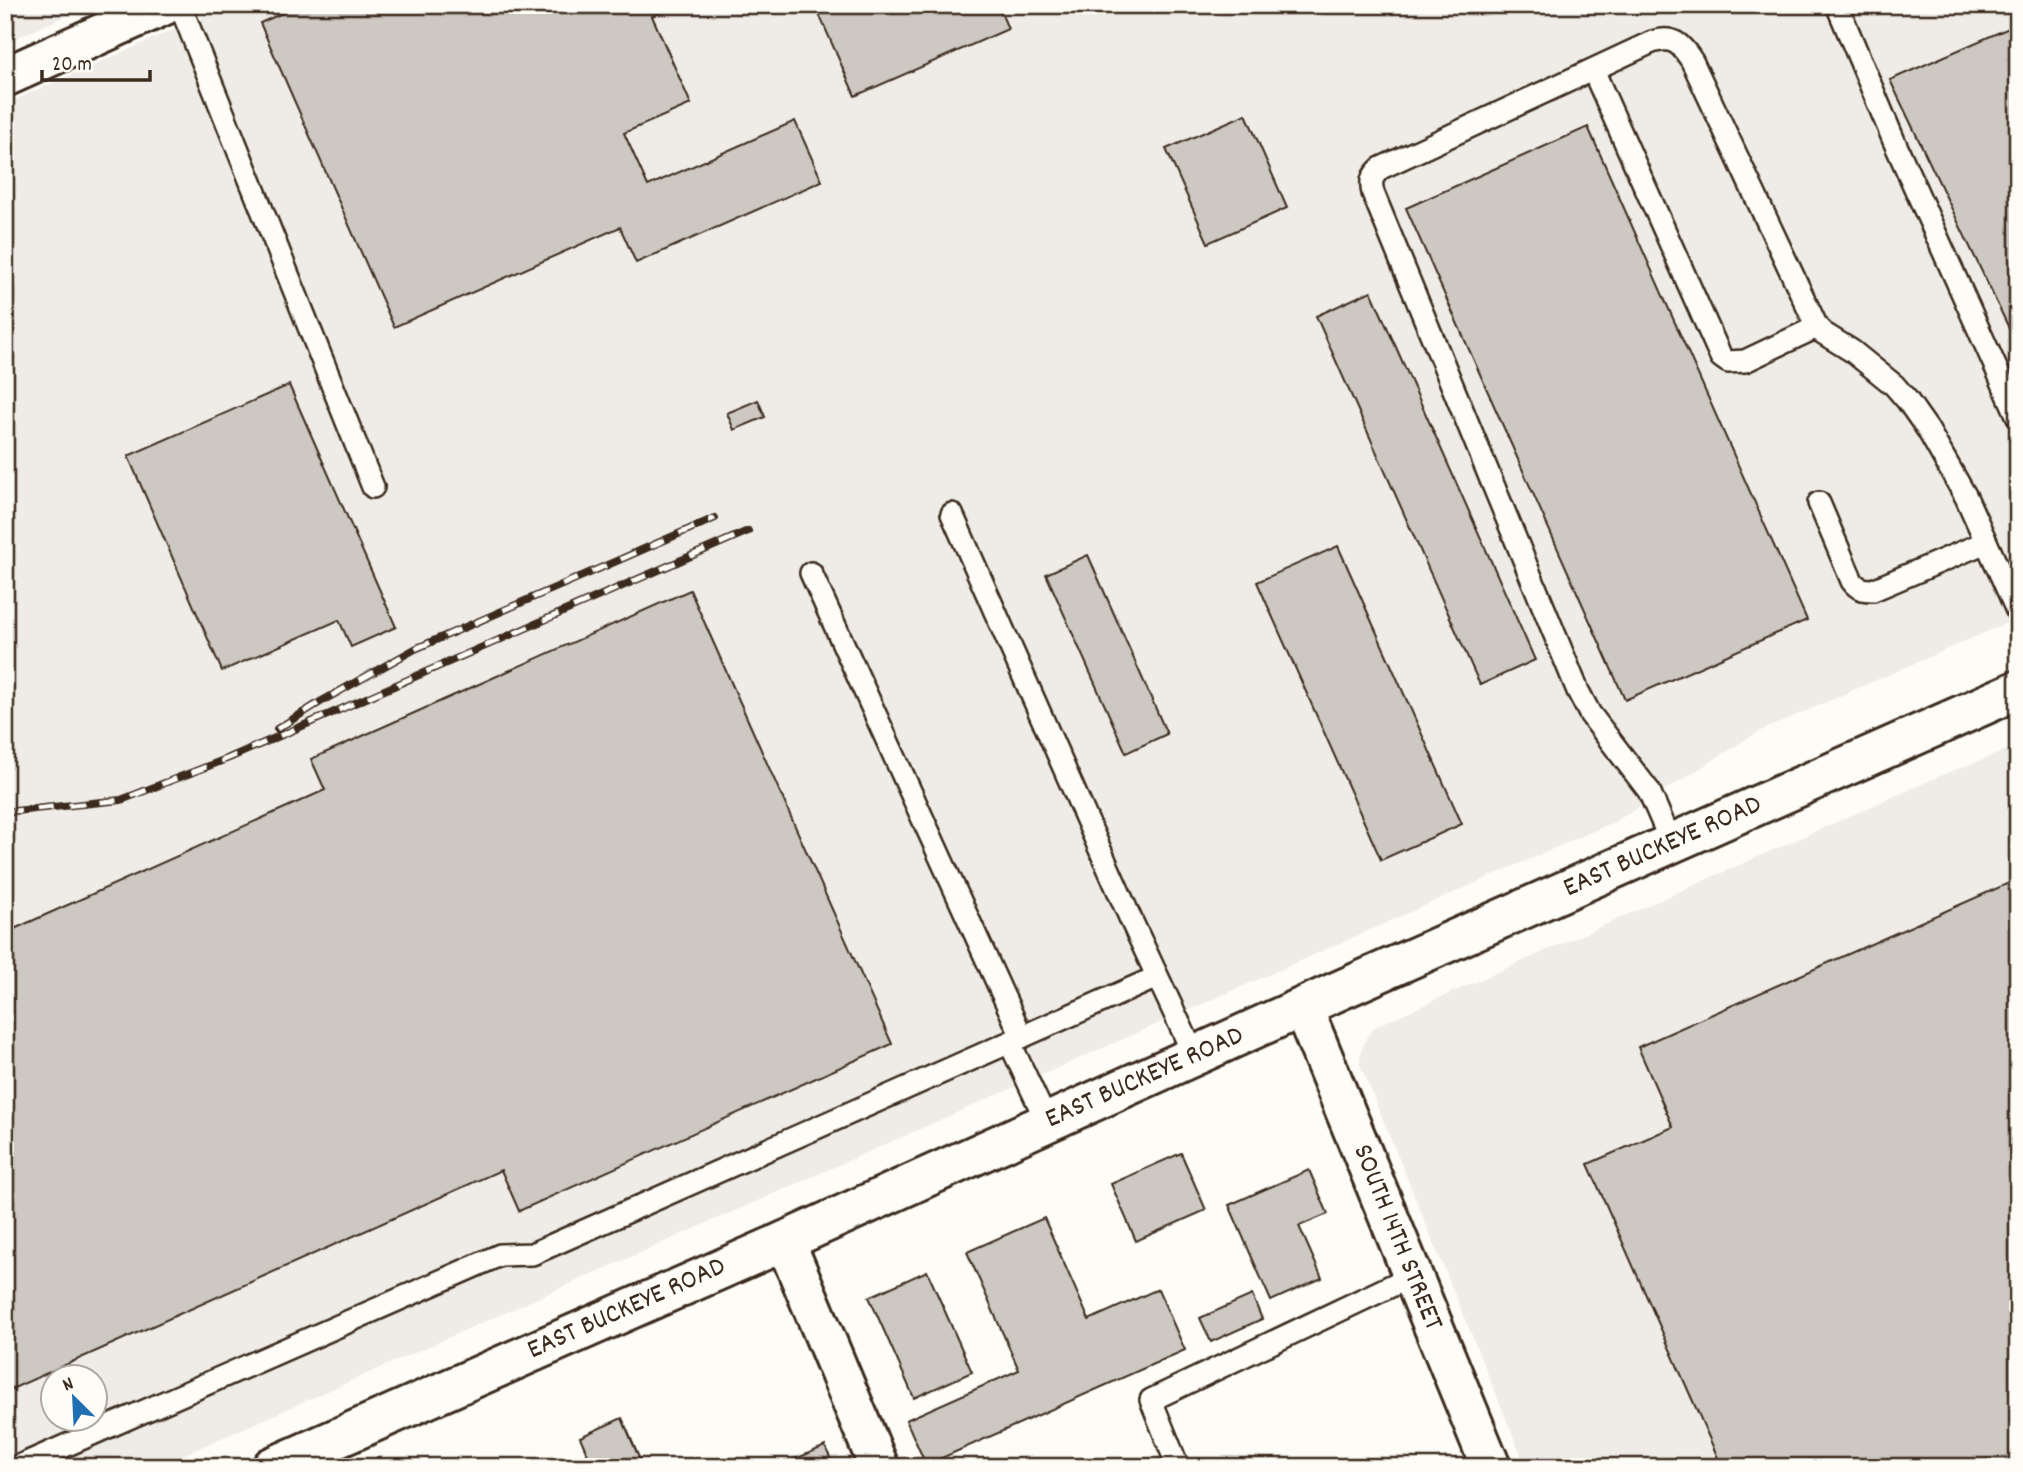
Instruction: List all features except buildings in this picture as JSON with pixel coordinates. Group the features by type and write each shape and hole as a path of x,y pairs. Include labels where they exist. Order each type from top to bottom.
{"main road":[{"path":"5,77 106,17 166,5"},
{"name":"EAST BUCKEYE ROAD","path":"282,1465 2018,690"},
{"name":"SOUTH 14TH STREET","path":"1303,1008 1491,1467"},
{"path":"785,1241 879,1467"}],"lane":[{"path":"180,5 373,487"},
{"path":"1837,5 1894,141 2018,417"},
{"path":"1672,844 1649,791 1590,715 1584,703 1373,193 1371,183 1381,168 1662,39 1674,41 1685,50 1692,61 1817,327 1863,359 1894,385 1907,400 1928,430 1966,497 2018,613"},
{"path":"1593,70 1721,357 1728,362 1745,361 1817,327"},
{"path":"1819,503 1852,581 1857,588 1863,590 1873,590 1986,542"},
{"path":"952,514 1195,1057"},
{"path":"811,573 1016,1040 1047,1122"},
{"path":"17,1467 500,1255 532,1254 1157,977"},
{"path":"1178,1467 1151,1399 1412,1276"}],"shaded area":[{"path":"5,5 91,5 5,43"},
{"path":"229,5 2018,5 2018,618 1758,732 1616,821 156,1467 5,1467 5,104"},
{"path":"2018,746 2018,1467 1526,1467 1360,1064 1367,1036 1376,1026 1947,773"}],"railway":[{"path":"277,729 415,649 715,518"},
{"path":"5,812 121,800 229,758 748,531"}]}
